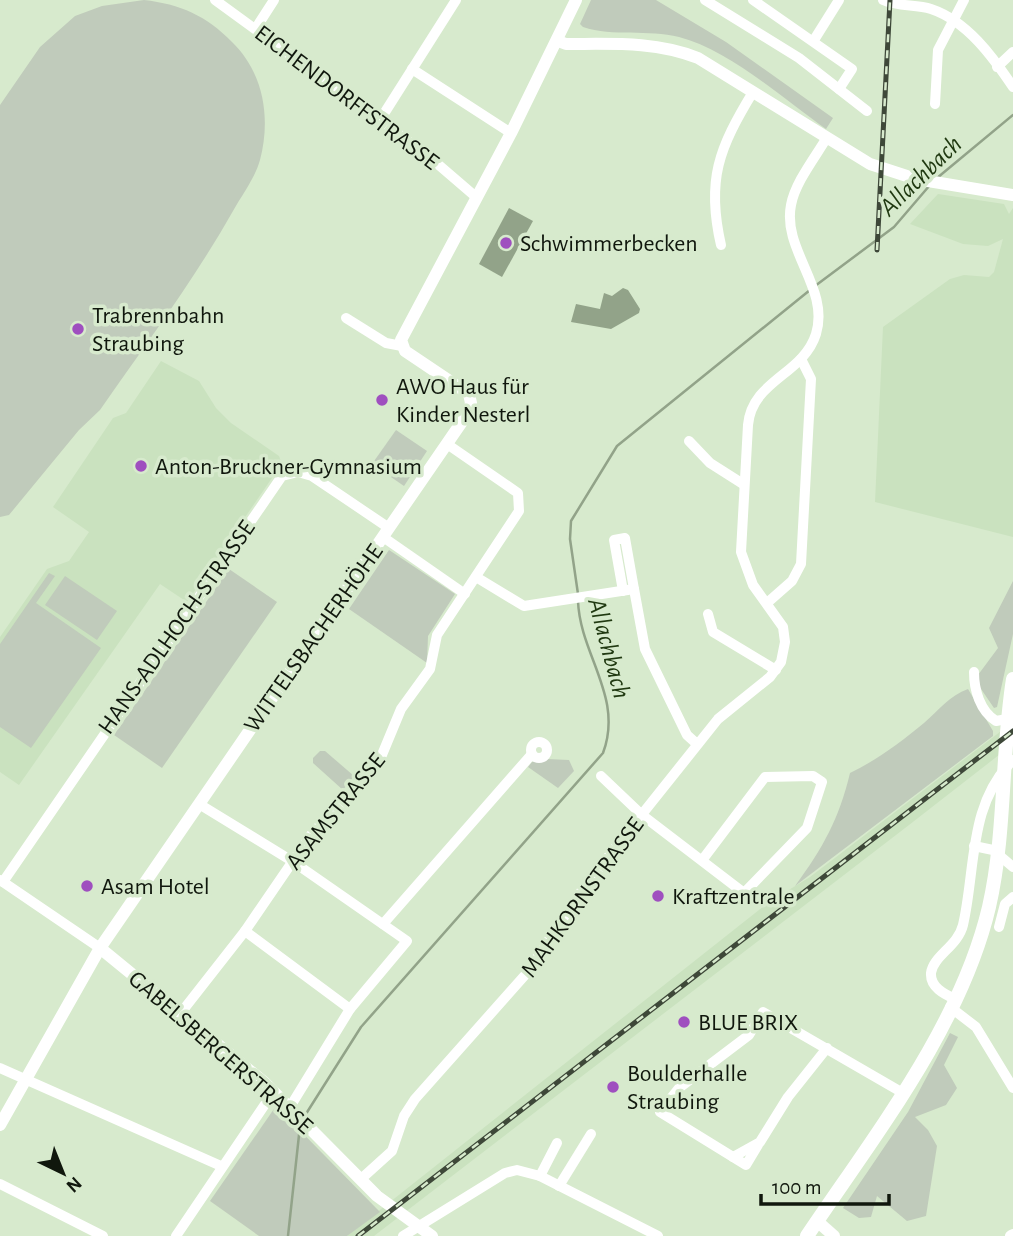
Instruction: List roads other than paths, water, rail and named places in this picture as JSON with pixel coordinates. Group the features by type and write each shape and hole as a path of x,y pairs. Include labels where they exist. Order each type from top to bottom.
{"main road":[{"path":"807,1236 903,1093 952,1003 984,929 996,864 1013,679"}],"street":[{"name":"EICHENDORFFSTRASSE","path":"215,0 426,154 476,197"},
{"path":"256,28 274,0"},
{"path":"380,120 456,0"},
{"path":"402,346 404,331 511,133 576,0"},
{"path":"705,0 799,58 867,111"},
{"path":"753,0 852,69 839,89"},
{"path":"814,40 839,0"},
{"path":"935,104 938,50 964,0"},
{"path":"887,2 904,2 928,8 952,19 967,30 1013,87"},
{"path":"558,41 566,44 652,45 677,50 698,58 825,139 870,164 915,179 1013,195"},
{"path":"998,67 1013,52"},
{"path":"412,69 511,133"},
{"path":"721,245 714,208 716,171 728,134 753,92"},
{"path":"708,614 713,632 776,670 783,654 784,635 779,620 753,585 743,562 740,541 743,484 752,403 801,359 812,343 818,323 816,294 791,228 790,209 825,139"},
{"name":"WITTELSBACHERHÖHE","path":"0,1125 100,948 468,413 471,403 469,394 410,355 402,346 386,344 346,318"},
{"path":"767,603 792,581 801,564 811,379 801,359"},
{"path":"689,441 710,463 743,484"},
{"name":"ASAMSTRASSE","path":"180,1014 245,931 331,811 379,762 401,709 430,669 437,635 519,511 520,498 514,489 447,444"},
{"name":"HANS-ADLHOCH-STRASSE","path":"1,881 282,476 298,472 312,476 386,533"},
{"path":"386,533 465,594"},
{"path":"629,590 629,559 625,538 614,540 618,561 650,660 687,735 697,744"},
{"path":"618,561 629,559"},
{"path":"476,578 524,606 629,590"},
{"name":"MAHKORNSTRASSE","path":"361,1179 393,1151 404,1116 415,1099 526,974 584,887 697,744 718,719 776,670"},
{"path":"974,672 974,685 984,710 996,721 1013,718"},
{"path":"383,924 532,754"},
{"path":"1013,760 993,784 974,846 960,935 931,970 931,977 937,988 976,1027 1013,1088"},
{"path":"601,776 642,815 744,892 807,828 822,788 819,779 813,776 765,777 703,859"},
{"path":"199,804 292,862 407,941 350,1009 291,1108"},
{"path":"974,846 993,850 1013,867"},
{"name":"GABELSBERGERSTRASSE","path":"1,881 100,948 274,1091 377,1196 432,1236"},
{"path":"999,926 1005,904 1013,897"},
{"path":"245,931 350,1009"},
{"path":"827,1048 788,1097 760,1142 733,1157 660,1112 673,1095 718,1055 749,1035 762,1012 827,1048 903,1093"},
{"path":"0,1068 221,1166"},
{"path":"176,1236 274,1091"},
{"path":"559,1186 591,1134"},
{"path":"540,1176 557,1143"},
{"path":"403,1236 505,1173 517,1170 540,1176 658,1236"},
{"path":"0,1184 92,1233 103,1236"},
{"path":"817,1221 834,1236"}],"waterway":[{"name":"Allachbach","path":"937,178 1013,115"},
{"name":"Allachbach","path":"815,286 894,227 930,185"},
{"name":"Allachbach","path":"578,594 570,539 571,521 617,446 810,290"},
{"name":"Allachbach","path":"304,1117 361,1027 603,753 608,733 608,713 605,695 586,640 578,601"},
{"name":"Allachbach","path":"288,1236 300,1126"}],"railway":[{"path":"877,250 890,0"},
{"path":"358,1236 1013,731"}],"place":[{"name":"Schwimmerbecken","path":"506,243"},
{"name":"Trabrennbahn Straubing","path":"78,329"},
{"name":"AWO Haus für Kinder Nesterl","path":"382,400"},
{"name":"Anton-Bruckner-Gymnasium","path":"141,466"},
{"name":"Asam Hotel","path":"87,886"},
{"name":"Kraftzentrale","path":"658,896"},
{"name":"BLUE BRIX","path":"684,1022"},
{"name":"Boulderhalle Straubing","path":"613,1087"}]}
